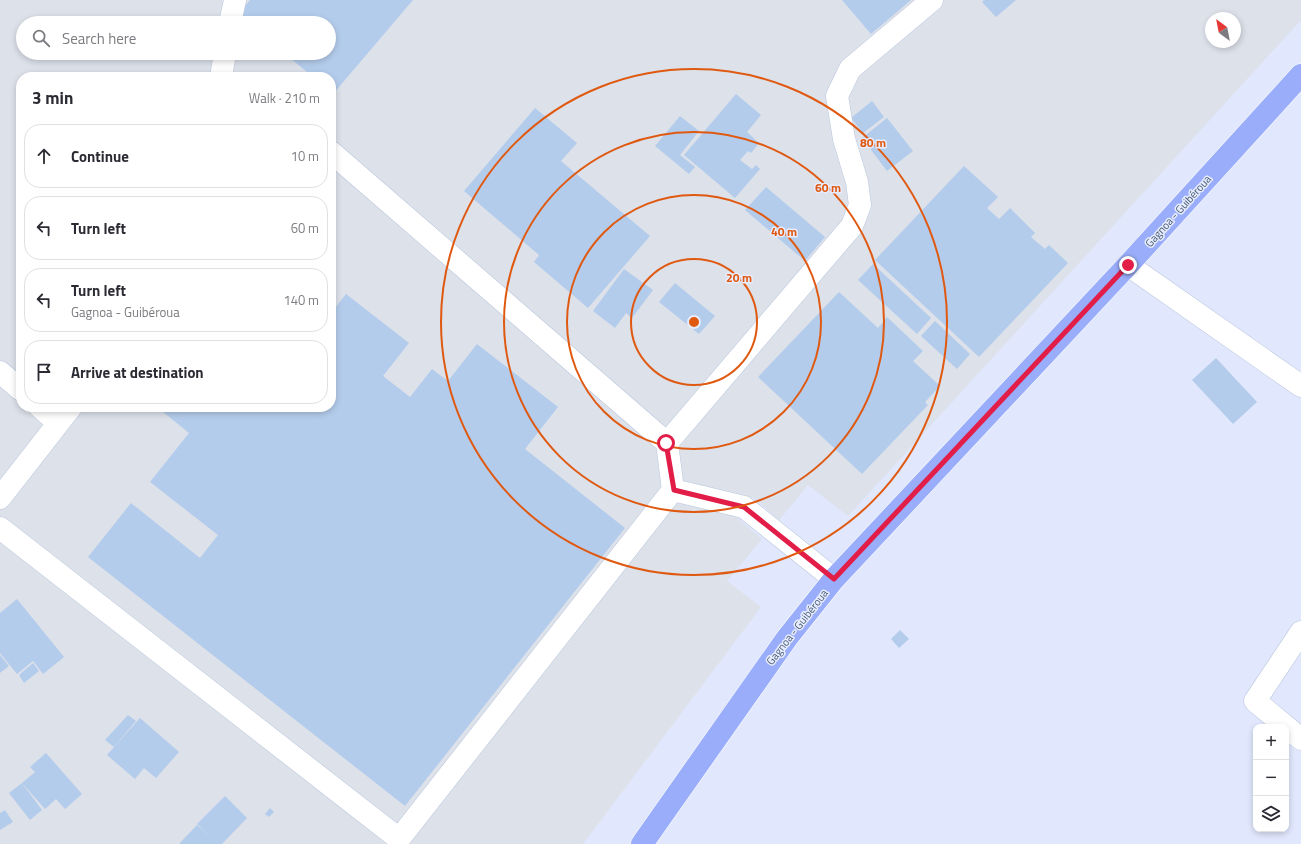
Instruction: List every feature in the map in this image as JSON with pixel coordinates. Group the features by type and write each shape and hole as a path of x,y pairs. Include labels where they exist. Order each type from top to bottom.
{"main road":[{"name":"Gagnoa - Guibéroua","path":"642,844 787,638 834,579 1128,265 1301,75"}],"street":[{"path":"232,16 235,0"},
{"path":"666,443 852,226 860,205 857,182 844,139 837,96 850,69 932,0"},
{"path":"222,72 224,60"},
{"path":"0,528 399,839 674,490 666,443 336,156"},
{"path":"1128,265 1301,386"},
{"path":"0,372 16,386"},
{"path":"0,498 65,415"},
{"path":"674,490 744,507 834,579"},
{"path":"1301,632 1255,701 1301,739"}],"shaded area":[{"path":"0,0 1301,0 1301,20 848,516 808,485 779,520 753,497 735,516 762,539 727,581 761,607 583,844 0,844"}],"building":[{"path":"250,0 413,0 336,90 336,72 307,72 292,60 336,60 336,16 240,16 238,14"},
{"path":"842,0 911,0 871,34"},
{"path":"984,0 1016,0 996,17 982,2"},
{"path":"736,94 761,115 747,132 759,143 751,153 748,151 740,160 752,169 756,165 760,169 735,198 684,155"},
{"path":"872,101 884,117 863,133 851,118"},
{"path":"535,108 577,143 561,161 650,236 588,308 534,262 539,255 464,191"},
{"path":"680,116 699,131 680,155 695,167 689,174 655,146"},
{"path":"887,118 913,151 887,171 862,138"},
{"path":"964,166 998,197 987,208 999,219 1010,208 1035,233 1031,237 1045,249 1049,245 1068,263 979,357 875,260"},
{"path":"766,187 825,237 805,261 745,210"},
{"path":"873,264 931,318 917,334 858,280"},
{"path":"624,269 653,290 632,318 626,313 615,328 593,311"},
{"path":"675,283 715,316 699,334 659,302"},
{"path":"839,292 878,328 887,317 923,351 913,361 940,386 925,402 928,405 862,474 758,377"},
{"path":"346,294 409,343 383,376 410,397 432,369 448,381 477,344 558,407 525,449 625,528 405,806 88,557 131,503 200,558 218,535 150,482 189,433 163,412 336,412 336,307"},
{"path":"935,321 970,354 957,369 921,336"},
{"path":"1216,358 1257,402 1233,424 1192,380"},
{"path":"17,599 64,657 43,674 33,661 17,674 0,653 0,613"},
{"path":"900,630 909,639 899,648 891,639"},
{"path":"0,655 9,666 0,673"},
{"path":"33,663 39,671 24,683 19,675"},
{"path":"128,715 136,721 114,747 105,740"},
{"path":"140,718 179,752 156,778 144,768 135,779 107,755"},
{"path":"46,753 82,794 65,809 56,799 45,809 22,783 35,772 30,767"},
{"path":"22,783 42,810 30,820 9,793"},
{"path":"225,796 247,818 222,844 179,844 197,825 210,837 197,824"},
{"path":"270,808 274,812 269,817 265,814"},
{"path":"5,810 13,822 0,830 0,813"}],"route":[{"path":"666,443 674,490 744,507 834,579 1128,265"}]}
